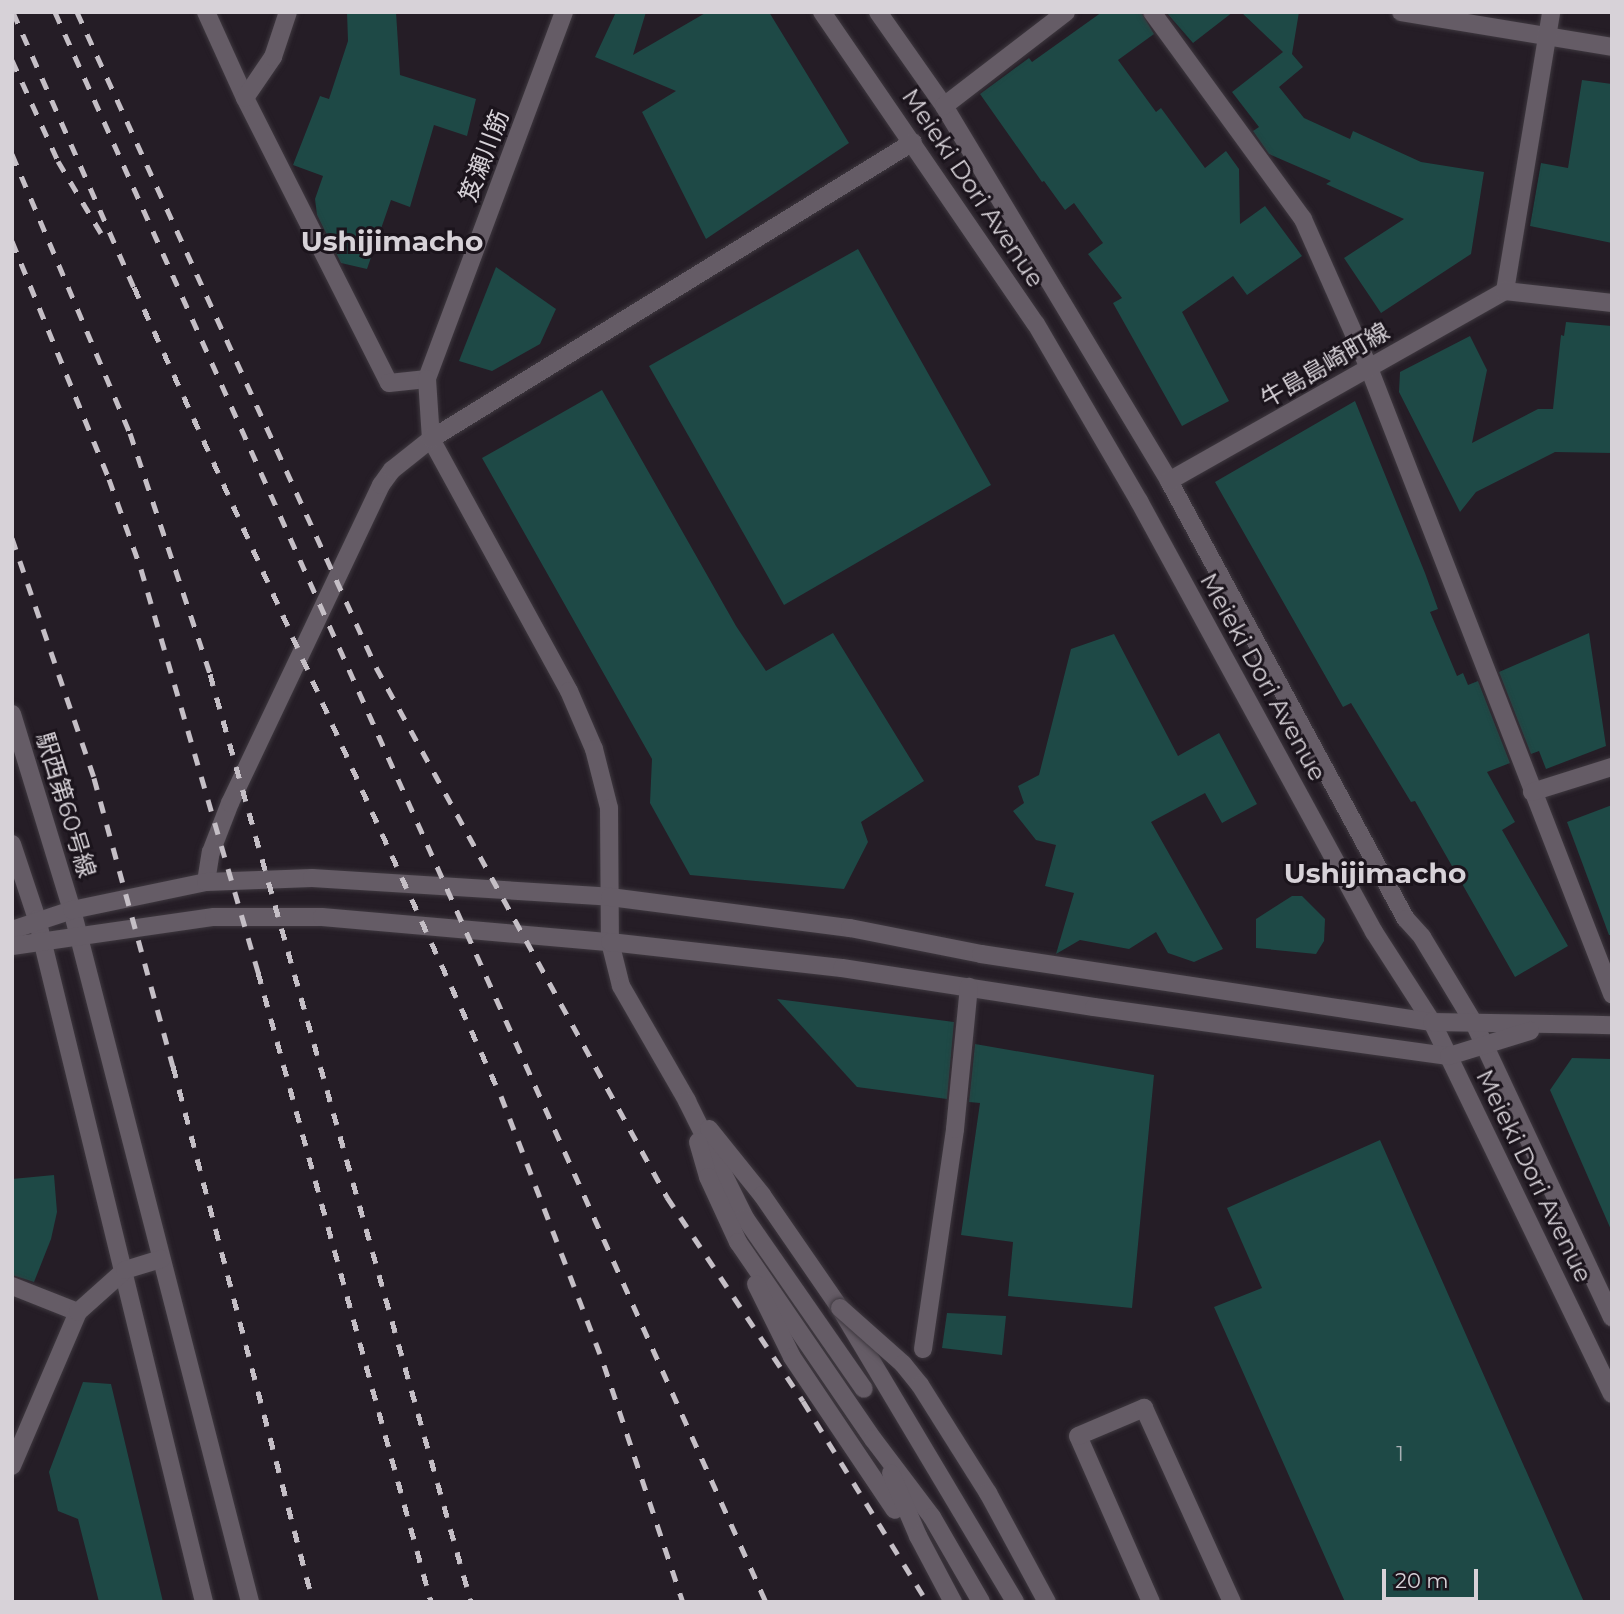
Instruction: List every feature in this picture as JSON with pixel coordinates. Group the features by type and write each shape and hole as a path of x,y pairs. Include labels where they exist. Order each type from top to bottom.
{"street":[{"path":"206,12 245,98 389,383 427,379"},
{"path":"245,98 273,57 288,12"},
{"name":"笈瀬川筋","path":"431,439 427,379 565,12"},
{"name":"Meieki Dori Avenue","path":"822,12 1037,324 1145,513 1374,932 1432,1022 1612,1394"},
{"name":"Meieki Dori Avenue","path":"878,12 944,106 1169,481 1406,919 1422,937 1475,1025 1612,1318"},
{"path":"944,106 1066,12"},
{"path":"1152,12 1303,219 1369,368 1612,993"},
{"path":"1401,12 1612,47"},
{"path":"1551,12 1505,291 1612,303"},
{"path":"206,882 211,852 230,803 382,485 405,457 913,142"},
{"name":"牛島島崎町線","path":"1169,481 1505,291"},
{"path":"431,439 569,691 594,749 609,808 610,942 621,986 687,1101 745,1218 864,1389"},
{"name":"駅西第60号線","path":"12,714 79,936 250,1602"},
{"path":"1532,792 1612,767"},
{"path":"12,844 37,919 125,1270 204,1602"},
{"path":"12,930 37,919 72,910 206,882 312,878 610,897 850,928 981,954 1432,1022 1612,1026"},
{"path":"12,946 214,917 322,917 610,942 842,968 1449,1056 1544,1026"},
{"path":"923,1349 955,1129 969,987"},
{"path":"687,1101 708,1177 792,1357 895,1510"},
{"path":"687,1101 762,1195 838,1305 1014,1602"},
{"path":"738,1242 884,1455 932,1517 981,1602"},
{"path":"12,1466 78,1312 125,1270 161,1259"},
{"path":"12,1286 78,1312"},
{"path":"838,1305 902,1364 920,1385 988,1493 1047,1602"},
{"path":"1151,1602 1078,1436 1144,1408 1232,1602"},
{"path":"884,1455 918,1536 953,1602"}],"building":[{"path":"347,12 396,12 400,75 476,99 467,136 434,125 410,207 391,200 367,269 341,263 317,215 315,199 323,176 293,165 320,96 329,99 348,41"},
{"path":"616,12 646,12 633,55 707,12 769,12 849,143 706,239 642,112 676,91 595,57"},
{"path":"1102,12 1141,12 1154,34 1118,60 1156,112 1161,108 1205,168 1226,151 1239,169 1240,224 1265,206 1302,256 1247,295 1233,276 1182,312 1229,401 1182,426 1113,303 1122,298 1088,254 1103,243 1074,203 1065,210 980,94 1029,58 1032,62"},
{"path":"1166,12 1233,12 1193,43"},
{"path":"1241,12 1299,12 1292,54 1303,67 1279,87 1304,118 1350,139 1353,131 1421,162 1484,172 1471,254 1381,313 1344,258 1404,219 1326,184 1331,181 1269,154 1253,131 1259,127 1232,92 1283,52"},
{"path":"1582,80 1612,84 1612,243 1530,226 1541,163 1568,168"},
{"path":"858,249 991,485 784,605 649,366"},
{"path":"496,267 556,309 540,344 492,371 459,361"},
{"path":"1566,322 1612,326 1612,453 1555,452 1476,492 1460,512 1399,392 1400,372 1470,336 1487,370 1472,443 1538,409 1553,409 1561,335 1564,336"},
{"path":"602,390 736,626 766,671 833,633 924,781 861,822 868,842 844,889 690,875 650,803 652,759 482,458"},
{"path":"1355,401 1425,573 1438,609 1430,612 1457,676 1463,673 1468,685 1478,681 1510,763 1487,772 1515,822 1502,830 1568,946 1515,977 1415,801 1411,802 1351,703 1343,707 1215,482"},
{"path":"1589,633 1606,746 1546,769 1539,751 1531,754 1499,672"},
{"path":"1114,634 1178,756 1219,733 1257,804 1222,823 1205,793 1151,822 1223,949 1194,962 1168,953 1156,932 1129,949 1080,940 1056,954 1074,893 1045,886 1056,845 1036,840 1013,811 1024,803 1018,786 1039,775 1071,649"},
{"path":"1612,805 1612,935 1609,935 1567,822"},
{"path":"1292,896 1302,896 1325,919 1324,941 1316,954 1256,948 1256,919"},
{"path":"777,999 954,1022 947,1099 857,1087"},
{"path":"975,1044 1154,1075 1132,1308 1008,1296 1013,1242 961,1235 980,1103 969,1102"},
{"path":"1572,1058 1612,1059 1612,1232 1550,1090"},
{"path":"1380,1140 1584,1602 1345,1602 1214,1307 1262,1288 1227,1208"},
{"path":"54,1175 57,1212 51,1239 34,1282 12,1275 12,1179"},
{"path":"947,1313 1006,1316 1002,1355 942,1348"},
{"path":"83,1382 111,1384 163,1602 99,1602 78,1519 58,1511 49,1472"}],"railway":[{"path":"13,12 134,287 501,1096 604,1365 683,1602"},
{"path":"55,12 766,1602"},
{"path":"77,12 376,667 667,1197 803,1401 927,1602"},
{"path":"12,60 58,161 101,233"},
{"path":"12,154 130,433 210,674 471,1602"},
{"path":"12,241 109,479 141,569 258,972 431,1602"},
{"path":"12,538 94,778 173,1066 313,1602"}],"district":[{"name":"Ushijimacho","path":"392,241"},
{"name":"Ushijimacho","path":"1375,873"}]}
